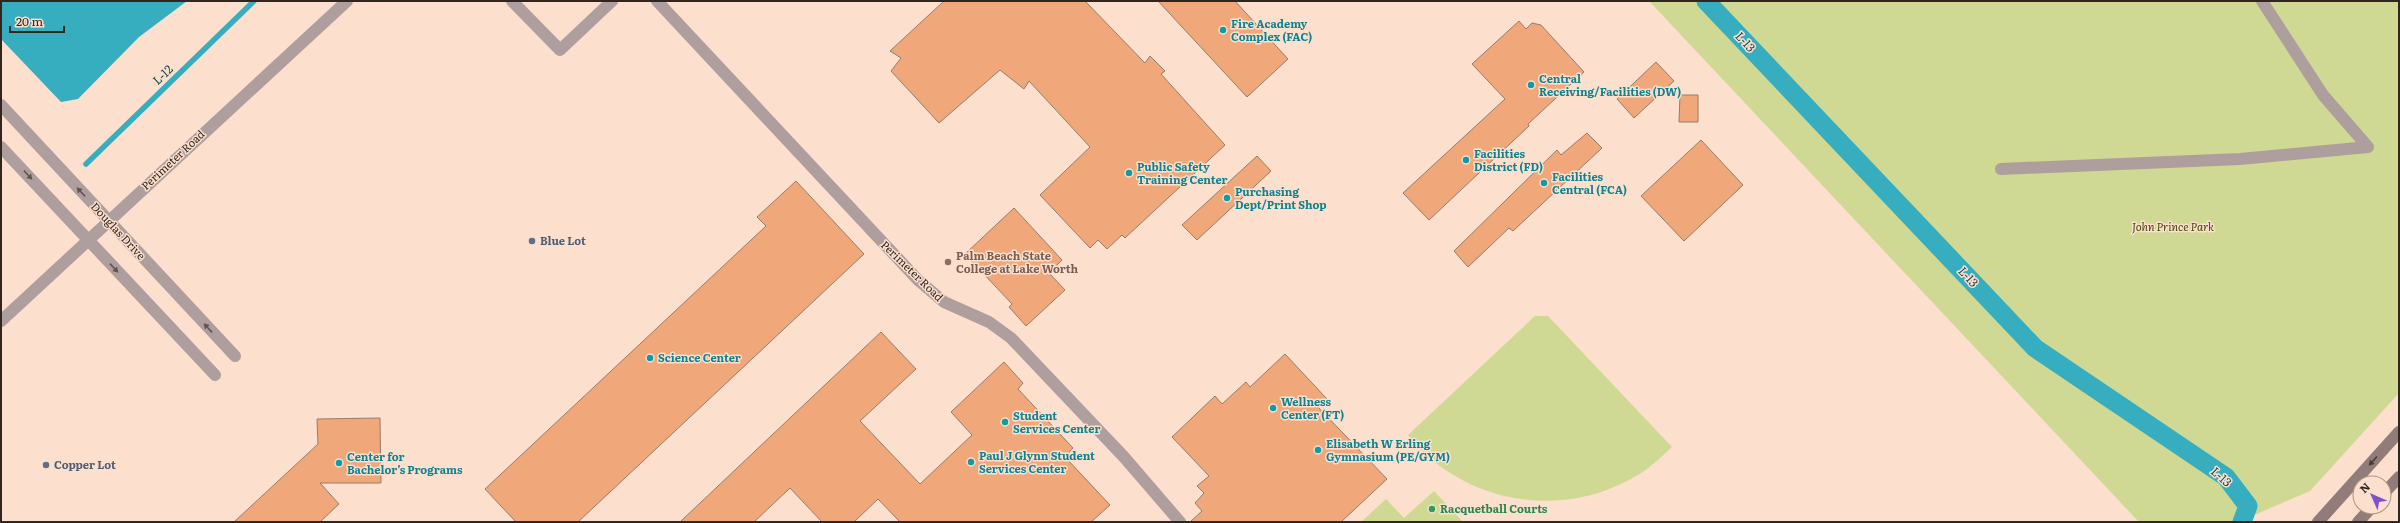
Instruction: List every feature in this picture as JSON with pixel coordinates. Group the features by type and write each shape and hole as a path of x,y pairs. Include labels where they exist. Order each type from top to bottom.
{"street":[{"name":"Perimeter Road","path":"1,321 347,1"},
{"path":"512,1 560,50 612,1"},
{"name":"Perimeter Road","path":"657,1 918,280 944,302 989,322 1011,338 1124,457 1180,522"},
{"path":"2001,169 2240,159 2368,147 2323,95 2262,1"},
{"name":"Douglas Drive","path":"1,105 235,356"},
{"path":"1,147 215,375"},
{"path":"2318,522 2399,432"},
{"path":"2392,484 2399,477"}],"green space":[{"name":"John Prince Park","path":"1649,1 2399,1 2399,393 2310,491 2238,522 2139,522"},
{"path":"1535,316 1548,316 1672,447 1644,471 1614,487 1583,497 1551,501 1518,499 1487,491 1458,478 1431,459 1408,435"},
{"name":"Racquetball Courts","path":"1434,491 1463,522 1361,522 1386,499 1404,518"}],"water":[{"path":"1,1 187,1 139,37 78,99 61,102 1,39"}],"building":[{"path":"944,1 1085,1 1145,63 1150,56 1165,71 1161,74 1225,145 1125,238 1122,235 1107,249 1098,240 1090,248 1040,195 1090,147 1029,81 1024,89 1000,70 939,123 891,71 901,58 890,51"},
{"name":"Fire Academy Complex (FAC)","path":"1158,1 1235,1 1288,59 1247,97"},
{"path":"1519,21 1526,29 1532,23 1541,25 1584,72 1429,220 1403,193 1505,99 1472,64"},
{"path":"1656,62 1674,81 1634,118 1617,99"},
{"path":"1680,95 1698,95 1698,122 1679,122"},
{"name":"Facilities Central (FCA)","path":"1587,133 1602,148 1513,231 1509,228 1468,267 1454,251 1557,150 1561,155"},
{"path":"1701,140 1743,185 1684,241 1641,196"},
{"name":"Purchasing Dept/Print Shop","path":"1257,156 1271,171 1197,240 1182,225"},
{"name":"Science Center","path":"796,181 864,254 578,522 516,522 485,489 766,226 757,217"},
{"path":"1014,208 1062,260 1049,273 1065,290 1026,326 1009,307 1012,304 965,254"},
{"path":"881,332 916,369 860,421 920,484 972,435 951,412 1004,362 1023,383 1018,389 1073,448 1065,457 1110,505 1091,522 900,522 878,499 854,522 822,522 790,488 754,522 680,522"},
{"name":"Elisabeth W Erling Gymnasium (PE/GYM)","path":"1285,354 1327,399 1318,407 1387,479 1341,522 1190,522 1202,511 1195,503 1204,493 1197,486 1209,476 1172,437 1215,396 1222,404 1246,382 1250,387"},
{"name":"Center for Bachelor’s Programs","path":"380,418 381,483 320,483 339,504 320,522 234,522 318,444 317,419"}],"waterway":[{"name":"L-12","path":"86,164 254,1"},
{"name":"L-13","path":"1706,1 2035,348 2226,477 2248,506 2242,522"}],"place":[{"name":"Fire Academy Complex (FAC)","path":"1223,30"},
{"name":"Central Receiving/Facilities (DW)","path":"1531,85"},
{"name":"Facilities District (FD)","path":"1466,160"},
{"name":"Public Safety Training Center","path":"1129,173"},
{"name":"Facilities Central (FCA)","path":"1544,183"},
{"name":"Purchasing Dept/Print Shop","path":"1227,198"},
{"name":"Blue Lot","path":"532,241"},
{"name":"Palm Beach State College at Lake Worth","path":"948,262"},
{"name":"Science Center","path":"650,358"},
{"name":"Wellness Center (FT)","path":"1273,408"},
{"name":"Student Services Center","path":"1005,422"},
{"name":"Elisabeth W Erling Gymnasium (PE/GYM)","path":"1318,450"},
{"name":"Paul J Glynn Student Services Center","path":"971,462"},
{"name":"Center for Bachelor’s Programs","path":"339,463"},
{"name":"Copper Lot","path":"46,465"},
{"name":"Racquetball Courts","path":"1432,509"}]}
